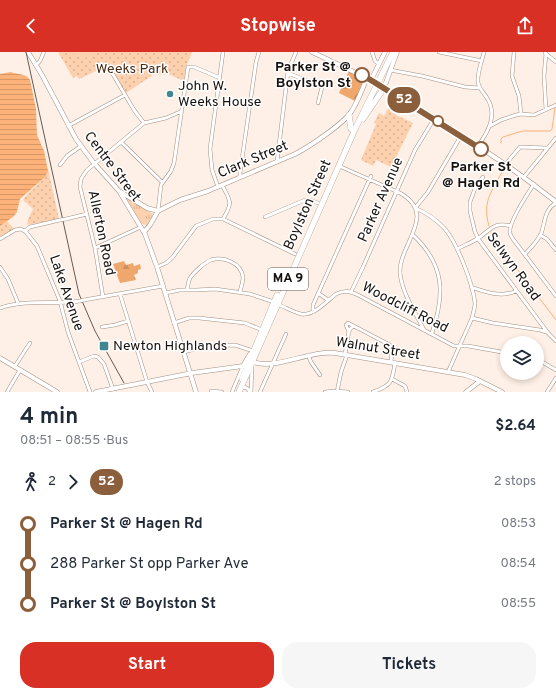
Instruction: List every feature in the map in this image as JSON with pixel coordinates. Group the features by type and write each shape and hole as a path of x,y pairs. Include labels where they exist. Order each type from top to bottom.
{"highway":[{"name":"Boylston Street","path":"241,390 295,254 351,129 388,52"},
{"name":"Boylston Street","path":"236,392 262,330 276,303 392,52"},
{"path":"352,136 381,86"},
{"path":"349,115 351,129"}],"main road":[{"path":"312,52 381,86 478,146 534,184 556,203"},
{"path":"349,115 385,52"},
{"path":"381,86 390,70 397,52"},
{"name":"Centre Street","path":"28,53 68,126 81,146 117,189 144,232 163,286 196,392"},
{"name":"Clark Street","path":"158,211 180,200 220,186 304,149 349,115"},
{"path":"117,189 144,206 158,211 144,232"},
{"path":"96,392 190,373 243,366 253,351"},
{"name":"Walnut Street","path":"252,364 291,360 326,352 465,375 502,392"},
{"path":"0,358 56,392"},
{"path":"466,392 478,380"},
{"path":"122,387 123,392"}],"street":[{"path":"36,66 44,52"},
{"path":"222,52 210,152 212,173 230,201 228,210 223,219"},
{"path":"240,177 256,62 259,52"},
{"path":"277,162 288,72 296,52"},
{"path":"372,52 375,61 379,64"},
{"path":"439,52 482,62"},
{"path":"478,146 489,130 492,119 491,104 480,88 478,79 484,52"},
{"path":"514,52 512,76 519,96 521,114"},
{"path":"545,53 544,76 546,110"},
{"path":"545,53 556,62"},
{"path":"108,66 136,114 144,122 166,118 182,111"},
{"path":"158,211 162,182 171,171 174,163 188,67 194,67 220,78"},
{"path":"390,70 422,76 465,87 480,88"},
{"path":"288,72 322,87 318,103"},
{"path":"68,126 125,95"},
{"path":"490,126 501,120 521,114 534,115 556,105"},
{"name":"Parker Avenue","path":"351,292 415,150 434,119"},
{"name":"Allerton Road","path":"103,297 95,248 80,182 84,174 144,122"},
{"path":"415,208 428,192 461,136"},
{"path":"524,177 556,138"},
{"path":"121,142 162,182"},
{"path":"60,165 67,156 81,146"},
{"path":"505,165 520,147 547,148"},
{"path":"339,166 370,178 407,197 415,208 417,224 401,262 400,275 411,305 424,330"},
{"name":"Selwyn Road","path":"483,177 474,191 470,202 471,220 478,238 516,291 548,333 556,341"},
{"path":"165,293 177,290 215,289 240,292 260,296 301,314 313,312 312,307 370,178"},
{"path":"534,184 522,202 511,226 510,235 556,296"},
{"path":"265,217 305,200 318,203"},
{"path":"525,254 540,235 546,215 556,203"},
{"path":"415,208 428,214 450,235 464,265 475,305 472,318 458,346 448,372"},
{"path":"0,239 15,230 20,229 24,231 30,227 87,214"},
{"path":"156,267 166,263 172,258 196,226 213,219 223,219 295,254"},
{"path":"457,249 478,238 489,229 497,225 500,224 511,226"},
{"path":"95,248 141,228"},
{"name":"Lake Avenue","path":"24,231 37,246 60,304 68,332 90,392"},
{"path":"413,235 428,252 438,271 440,306 432,333"},
{"path":"540,235 547,239 556,250"},
{"path":"187,290 189,280 194,273 208,262 220,259 232,262 240,268 243,278 240,292"},
{"path":"0,267 8,279 18,304"},
{"path":"0,308 10,304 60,304 163,286"},
{"path":"471,287 507,295 516,291"},
{"name":"Woodcliff Road","path":"313,312 340,292 351,292 432,333 454,346 468,346 500,352"},
{"path":"318,293 328,300"},
{"path":"120,294 147,382 152,392"},
{"path":"174,324 189,318 199,318 243,322 262,330"},
{"path":"472,318 493,323 540,330 548,333"},
{"path":"102,327 128,321"},
{"path":"349,332 346,327 346,324 349,323 391,346 393,363 392,379 388,385 373,392"},
{"path":"337,391 346,355 349,332 354,326"},
{"path":"260,392 286,334"},
{"path":"15,366 30,343"},
{"path":"184,352 205,346 233,344 253,351"},
{"path":"79,362 94,356 98,357 104,364 113,389"},
{"path":"308,356 320,375"},
{"path":"544,363 556,370"},
{"path":"250,392 252,364"},
{"path":"232,392 243,366"},
{"path":"7,392 20,370"},
{"path":"547,392 556,378"},
{"path":"392,379 405,386 408,392"},
{"path":"241,390 247,388 250,392"},
{"path":"211,391 222,392"},
{"path":"325,392 348,392"}],"green space":[{"name":"Weeks Park","path":"58,52 192,52 186,67 184,81 168,74 153,75 126,93 109,65 79,79 77,76 73,78"},
{"path":"68,52 94,52 92,59"},
{"path":"349,71 363,79 363,83 355,101 339,93"},
{"path":"389,106 397,112 396,115 413,123 391,167 376,160 373,166 361,160 379,113 384,116"},
{"path":"48,169 59,219 27,225 33,209 23,200 41,182"},
{"path":"128,198 153,214 147,225 142,224 127,200"},
{"path":"7,221 14,229 0,237 0,226"},
{"path":"124,261 126,265 133,263 134,266 140,264 141,269 134,275 136,280 120,283 113,264"}],"shaded area":[{"path":"11,72 24,75 30,80 36,109 37,135 44,151 48,171 45,177 20,199 17,212 13,217 0,226 0,74"}],"waterway":[{"path":"501,143 501,139 503,137 522,131 550,131 552,129 555,108"},
{"path":"489,226 487,217 488,202 504,168"},
{"path":"491,232 499,245 556,320"}],"tram line":[{"path":"26,52 79,294 95,331 124,383"}],"bus line":[{"name":"52","path":"362,75 481,149"}],"place":[{"name":"Parker St @ Boylston St","path":"362,75"},
{"name":"John W. Weeks House","path":"170,94"},
{"name":"Parker St @ Hagen Rd","path":"481,149"},
{"name":"Newton Highlands","path":"104,346"}]}
